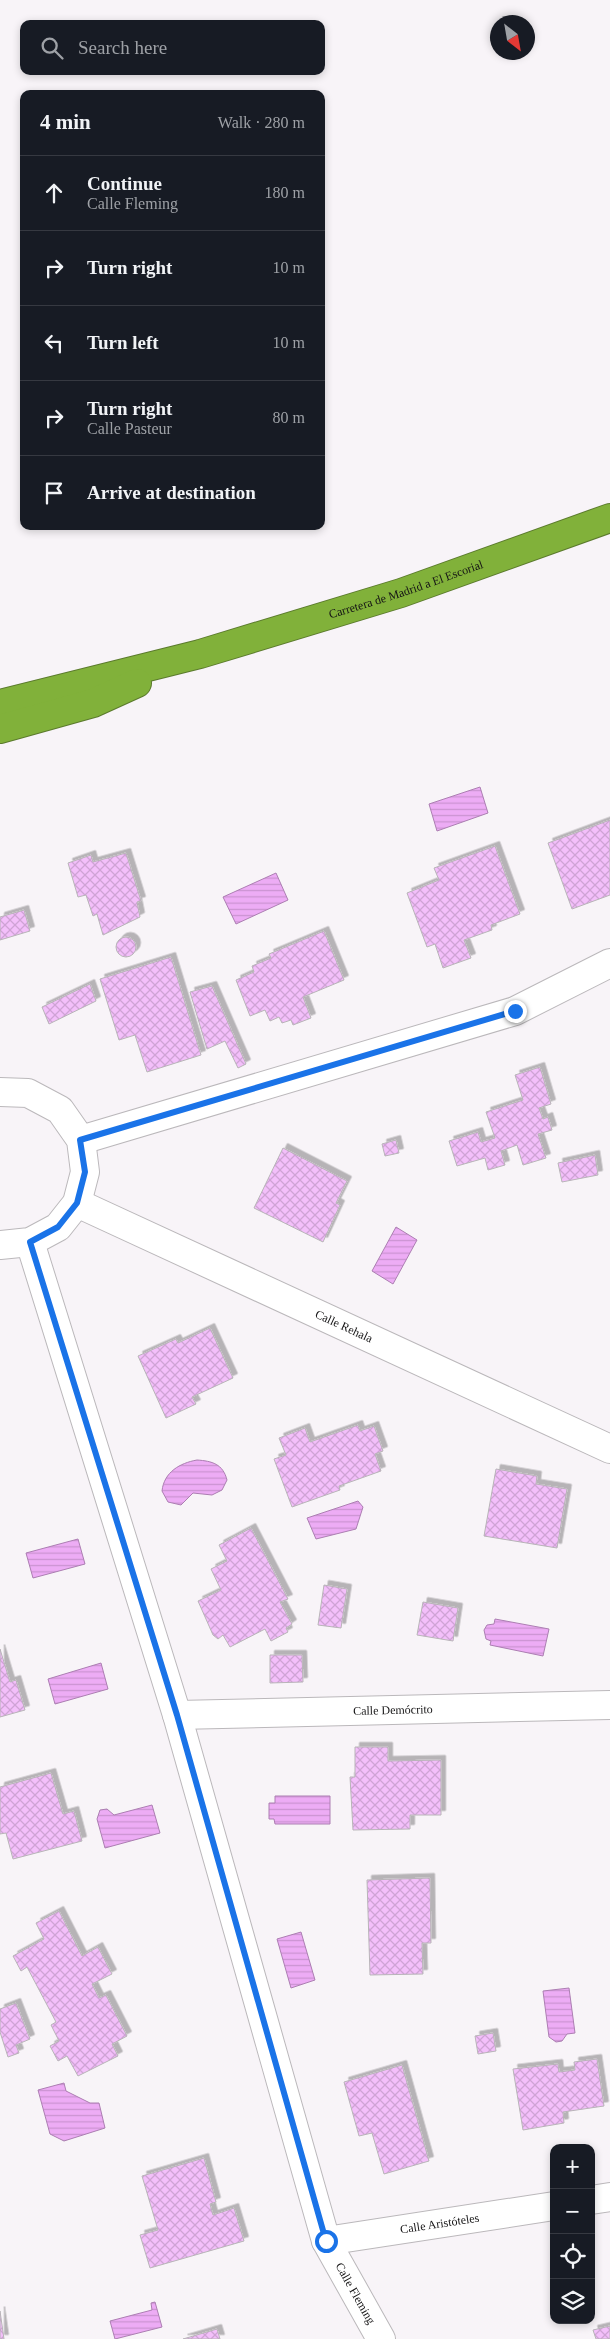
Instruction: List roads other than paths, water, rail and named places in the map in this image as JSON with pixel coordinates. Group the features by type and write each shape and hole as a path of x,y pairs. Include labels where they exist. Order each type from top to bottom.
{"highway":[{"name":"Carretera de Madrid a El Escorial","path":"0,704 200,654 401,593 610,518"},
{"name":"Carretera de Madrid a El Escorial","path":"0,729 93,703 200,654"},
{"path":"0,735 93,703"}],"street":[{"path":"80,1140 515,1011 610,963"},
{"path":"0,1092 28,1093 60,1110 80,1140 85,1172 77,1203 58,1227 30,1242 0,1245"},
{"name":"Calle Rehala","path":"77,1203 610,1448"},
{"name":"Calle Fleming","path":"30,1242 177,1715 326,2241 381,2339"},
{"name":"Calle Demócrito","path":"177,1715 610,1705"},
{"path":"595,2199 610,2197"},
{"name":"Calle Aristóteles","path":"326,2241 550,2207"}]}
